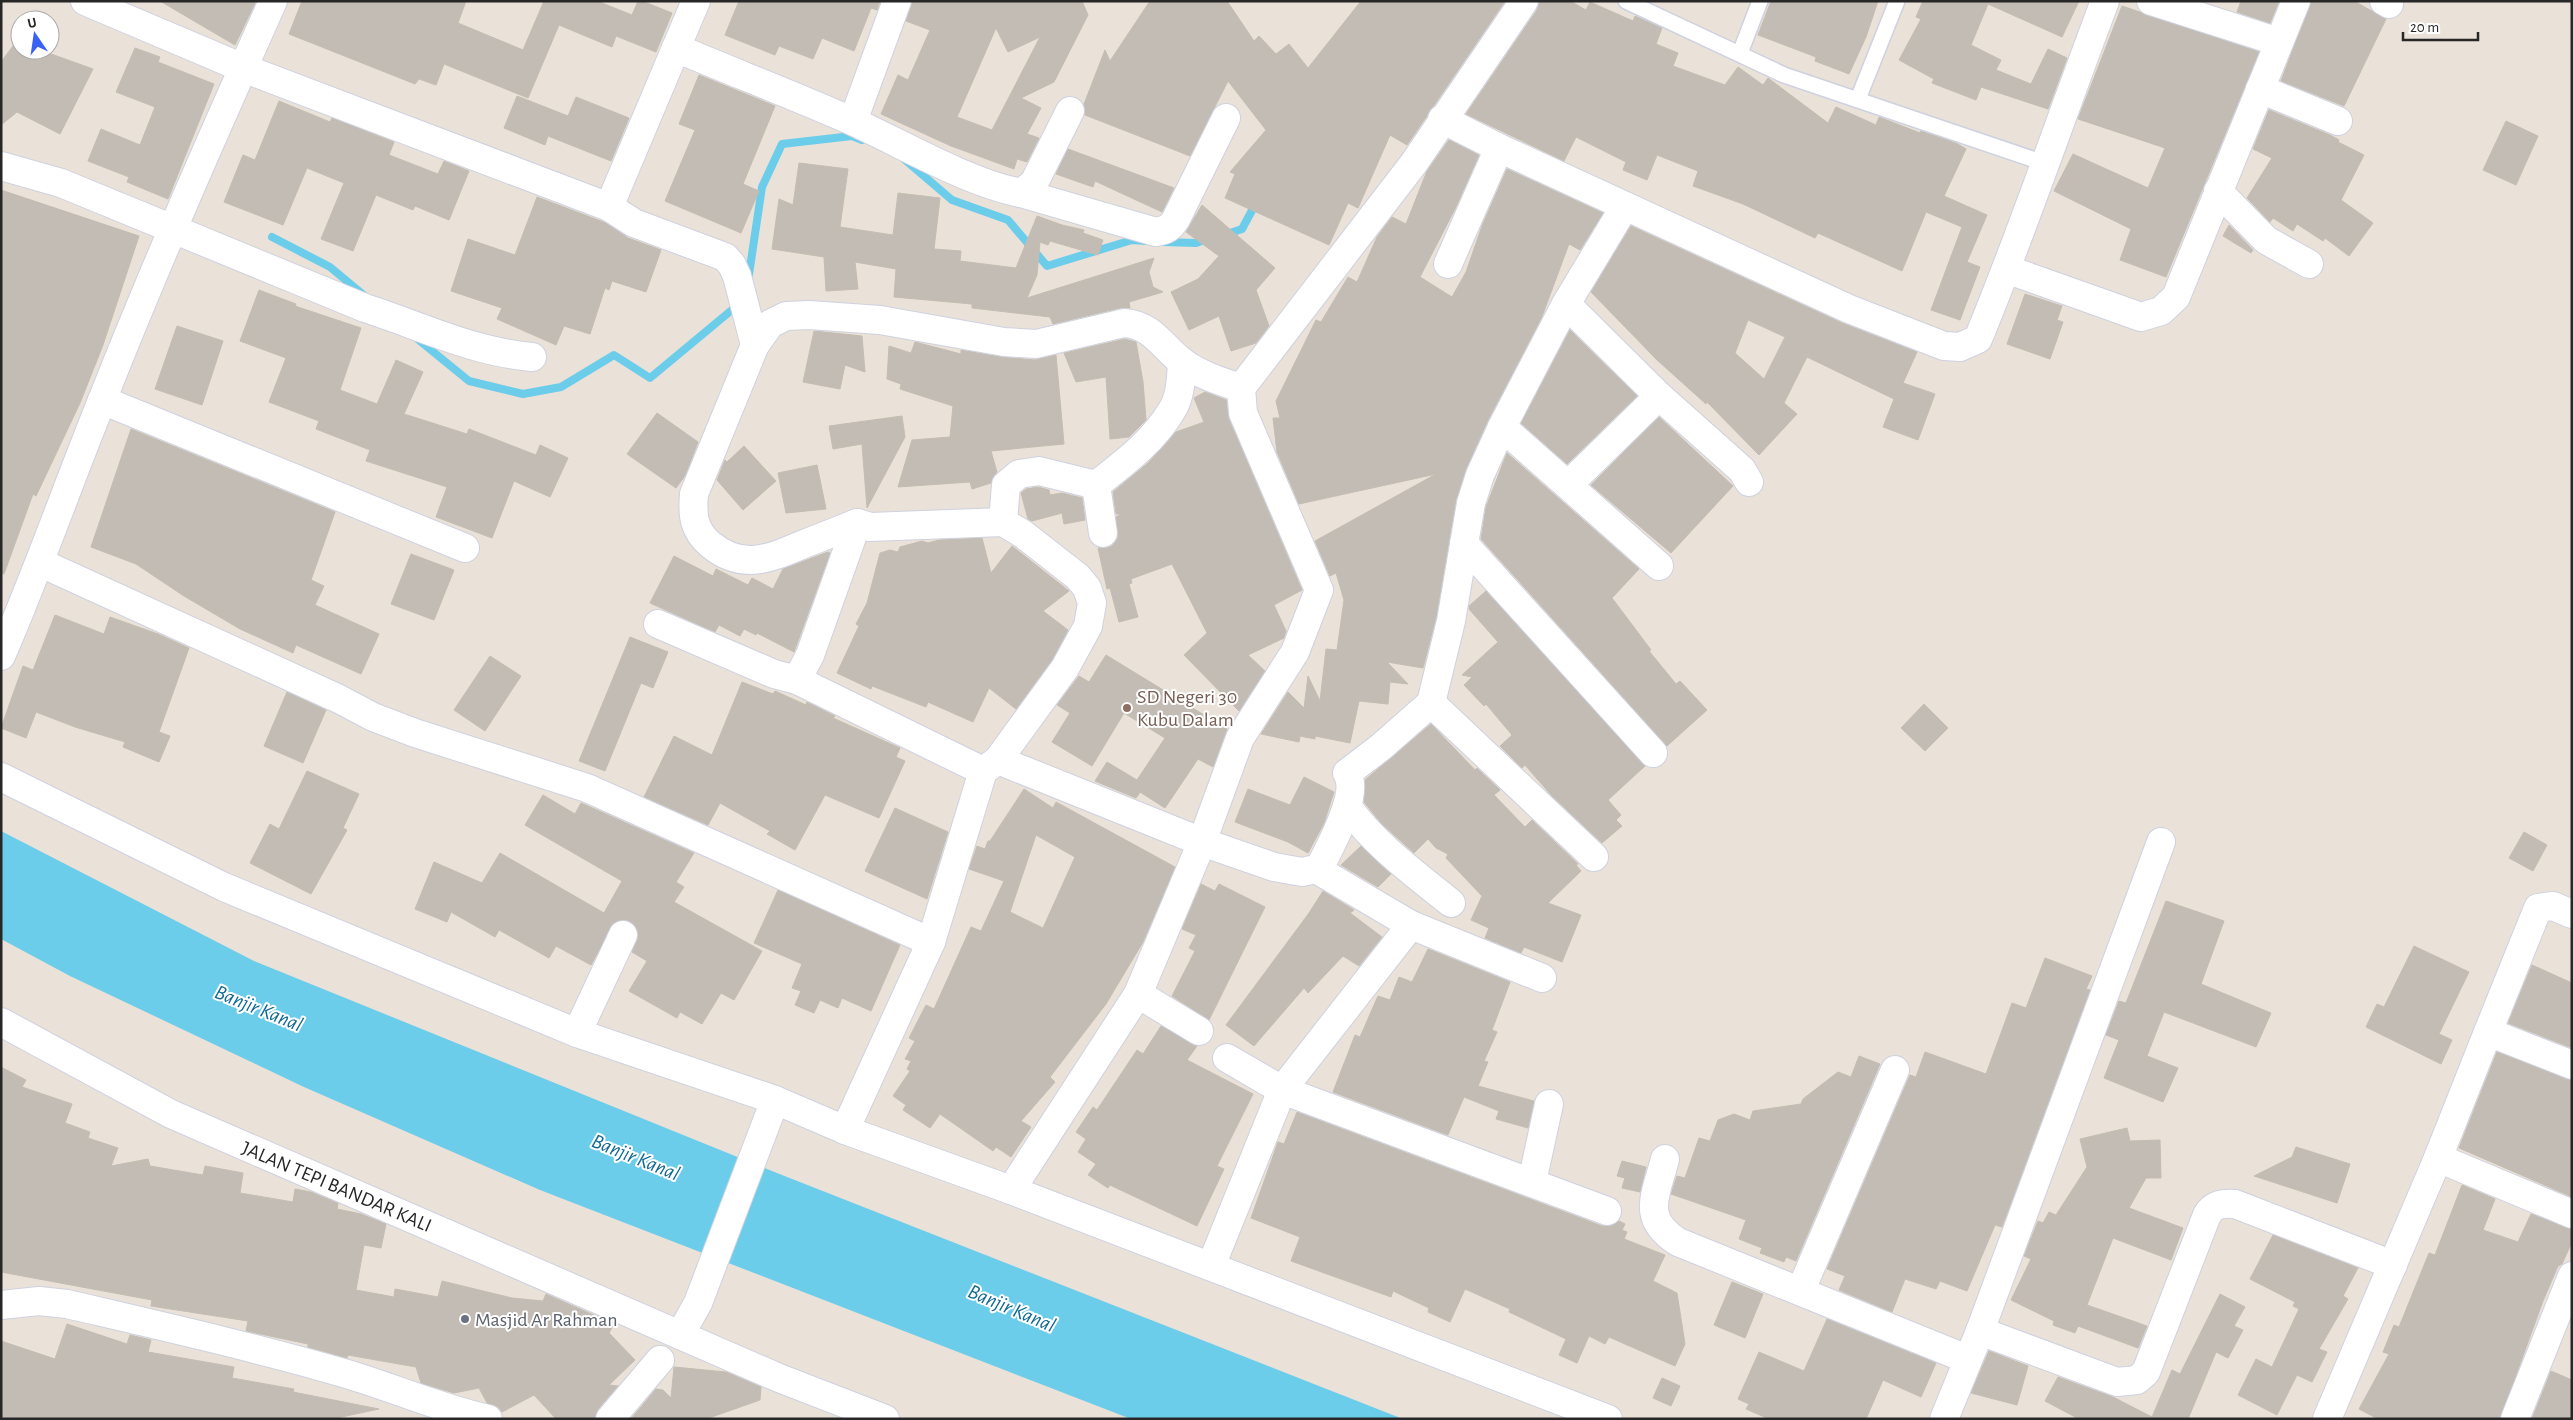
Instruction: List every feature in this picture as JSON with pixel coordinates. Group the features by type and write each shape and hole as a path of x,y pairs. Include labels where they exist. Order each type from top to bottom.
{"street":[{"path":"85,1 243,68 609,206 634,222 725,257 732,265 737,276 753,335 694,494 692,513 700,536 721,553 746,561 768,559 857,523 870,527 1003,522 1023,534 1078,577 1087,588 1092,603 1088,626 1065,668 991,766 931,942 845,1130"},
{"path":"1,656 41,563 102,400 172,229 273,1"},
{"path":"609,206 696,1"},
{"path":"853,122 897,1"},
{"path":"1011,1190 1138,994 1202,842 1240,738 1295,652 1319,590 1243,413 1241,388 1414,164 1442,119 1524,1"},
{"path":"1442,119 1499,148 1849,310 1944,346 1960,347 1978,339 2006,269 2105,1"},
{"path":"2151,1 2278,42"},
{"path":"2006,269 2141,317 2161,311 2176,297 2296,1"},
{"path":"676,48 853,122 970,176 1007,190 1156,232 1165,231 1171,227 1176,219 1226,118"},
{"path":"2260,89 2338,121"},
{"path":"1021,193 1034,183 1070,111"},
{"path":"1448,264 1499,148"},
{"path":"1,166 61,183 365,308 414,324 462,344 505,355 532,357"},
{"path":"2218,191 2266,240 2309,264"},
{"path":"658,624 774,674 797,680 991,766 1274,867 1302,872 1316,869 1321,865 1348,806 1350,780 1347,773 1381,748 1431,703 1451,621 1471,503 1480,475 1502,427 1566,304 1625,206"},
{"path":"1566,304 1659,396 1742,470 1749,482"},
{"path":"753,335 786,316 808,315 880,320 1004,342 1036,344 1124,323 1136,324 1149,329 1182,362 1223,382 1241,388"},
{"path":"1096,485 1129,458 1173,410 1180,388 1182,362"},
{"path":"1568,485 1659,396"},
{"path":"102,400 465,548"},
{"path":"1502,427 1659,566"},
{"path":"1003,522 1006,485 1019,474 1039,471 1096,485"},
{"path":"1096,485 1103,533"},
{"path":"797,680 810,655 857,523"},
{"path":"1464,544 1653,753"},
{"path":"41,563 339,699 373,717 416,734 587,788 931,942"},
{"path":"1431,703 1594,857"},
{"path":"1,777 224,887 577,1033 1011,1190 1608,1419"},
{"path":"1348,806 1358,822 1388,852 1452,903"},
{"path":"1944,1419 1980,1331 2161,842"},
{"path":"1316,869 1411,926 1542,978"},
{"path":"2327,1419 2438,1158 2538,908 2553,906 2572,914"},
{"path":"1211,1266 1282,1090 1411,926"},
{"path":"577,1033 623,935"},
{"path":"1138,994 1199,1031"},
{"name":"JALAN TEPI BANDAR KALI","path":"1,1022 171,1114 779,1378 885,1419"},
{"path":"2488,1032 2572,1066"},
{"path":"1227,1058 1282,1090 1607,1211"},
{"path":"1802,1290 1895,1070"},
{"path":"680,1335 698,1303 774,1103"},
{"path":"1532,1182 1549,1104"},
{"path":"2438,1158 2572,1214"},
{"path":"1665,1159 1654,1206 1654,1216 1667,1234 1678,1242 1802,1290 1967,1359"},
{"path":"1980,1331 2118,1382 2137,1380 2146,1372 2207,1215 2210,1210 2222,1204 2235,1204 2393,1265"},
{"path":"2514,1419 2572,1276"},
{"path":"1,1305 39,1301 67,1304 256,1348 363,1379 460,1413 488,1419"},
{"path":"610,1419 660,1360"}],"lane":[{"path":"1626,1 1784,75 1858,99 1912,120 2044,163"},
{"path":"1740,53 1760,1"},
{"path":"1858,99 1897,1"}],"water":[{"name":"Banjir Kanal","path":"1,831 254,961 782,1175 1403,1419 1131,1419 540,1190 304,1087 70,976 1,939"}],"building":[{"path":"160,1 256,1 235,45"},
{"path":"302,1 466,1 458,23 523,50 544,1 597,1 632,15 638,1 642,1 672,13 656,52 616,36 612,47 559,25 528,98 444,64 436,85 419,79 415,84 289,34"},
{"path":"739,1 880,1 877,10 871,8 854,51 822,38 813,59 779,46 775,55 725,35"},
{"path":"912,1 1082,1 1088,15 1054,82 1021,98 1041,108 1027,134 1039,138 1027,162 1017,159 1014,169 951,146 881,114 898,75 908,80 930,30 906,21","holes":["996,28 1008,52 1040,37 992,130 957,117"]},
{"path":"1150,1 1227,1 1254,41 1259,36 1276,54 1289,44 1308,68 1361,1 1505,1 1407,145 1390,135 1358,208 1348,203 1329,245 1225,198 1235,174 1230,172 1266,130 1228,81 1190,156 1085,115 1084,104 1105,50 1110,61"},
{"path":"1539,1 1570,1 1586,10 1590,2 1633,21 1635,16 1662,28 1656,44 1678,53 1673,66 1725,85 1738,67 1763,85 1768,78 1828,123 1836,107 1876,125 1879,117 1920,133 1921,131 1956,143 1966,149 1944,196 1987,215 1967,262 1980,267 1960,320 1931,310 1962,227 1926,212 1902,271 1818,233 1815,238 1743,204 1693,186 1698,171 1657,155 1647,180 1623,170 1626,162 1576,137 1564,161 1466,114 1537,10"},
{"path":"1771,1 1878,1 1866,37 1849,74 1815,61 1816,57 1758,35"},
{"path":"1923,1 2079,1 2062,37 1988,4 1971,45 2001,60 1996,70 2031,84 2048,49 2067,58 2048,109 1981,87 1976,100 1932,83 1934,79 1899,60 1921,19 1916,17"},
{"path":"2241,1 2279,1 2270,23 2237,12"},
{"path":"2311,1 2354,1 2386,19 2344,106 2281,81"},
{"path":"2122,6 2259,52 2166,277 2120,260 2131,229 2054,191 2073,154 2148,188 2165,148 2078,119"},
{"path":"135,48 160,57 158,62 214,84 168,199 127,182 129,177 88,161 101,129 140,145 155,107 116,92"},
{"path":"10,50 10,60 60,60 60,57 93,69 60,134 17,112 1,125 1,62"},
{"path":"699,75 775,106 743,184 759,191 741,233 665,201 695,130 679,124"},
{"path":"517,96 568,116 576,97 629,118 611,161 548,136 545,145 504,128"},
{"path":"279,101 330,122 332,118 394,142 389,155 438,174 444,161 469,171 449,220 415,206 413,210 376,195 353,251 321,239 344,183 307,168 283,225 224,202 243,155 255,160"},
{"path":"2269,110 2330,135 2339,140 2338,142 2364,155 2341,200 2373,223 2349,256 2325,238 2323,241 2297,224 2293,231 2273,218 2270,222 2247,198 2272,158 2253,149"},
{"path":"2506,121 2538,136 2516,185 2483,170"},
{"path":"1449,140 1479,155 1455,209 1420,277 1452,297 1466,272 1482,226 1507,169 1603,213 1580,250 1569,244 1541,319 1488,420 1466,469 1456,500 1436,618 1423,668 1387,662 1408,684 1390,682 1388,704 1359,701 1350,743 1315,736 1315,739 1300,736 1299,742 1261,734 1288,692 1304,708 1308,676 1320,701 1326,649 1337,650 1344,600 1336,573 1330,576 1315,541 1436,474 1299,504 1277,452 1273,418 1280,418 1276,401 1316,320 1321,322 1348,277 1357,282 1377,237 1392,217 1406,224 1427,171"},
{"path":"1068,149 1174,188 1162,212 1095,181 1093,187 1056,174"},
{"path":"799,163 848,169 840,227 893,235 898,193 940,198 934,249 961,251 960,261 1016,268 1037,216 1084,230 1083,233 1103,240 1098,255 1050,241 1048,245 1040,242 1037,275 1027,298 1154,258 1149,272 1153,287 1163,292 1129,302 1130,308 1120,308 1053,324 1050,317 972,308 972,304 894,297 896,269 855,262 858,289 826,291 824,257 772,249 779,199 793,205"},
{"path":"1,190 139,236 103,345 80,403 36,496 33,494 4,574 1,573"},
{"path":"537,197 606,223 628,238 661,250 646,292 612,281 609,290 605,288 590,334 564,326 556,345 497,319 502,308 451,291 468,239 515,255"},
{"path":"1202,205 1275,268 1256,290 1269,326 1256,343 1231,351 1219,316 1189,330 1171,292 1198,279 1219,256 1186,232"},
{"path":"2229,225 2253,250 2251,253 2223,236"},
{"path":"1631,226 1842,323 1917,352 1903,383 1935,394 1918,440 1883,427 1894,399 1807,357 1784,403 1797,414 1759,455 1707,402 1706,404 1657,360 1591,292","holes":["1748,320 1785,337 1764,379 1735,353"]},
{"path":"259,290 296,304 295,306 361,328 340,390 377,404 396,360 423,372 404,414 467,434 469,429 536,455 540,445 568,458 550,497 514,481 492,538 436,517 447,487 366,461 370,450 316,429 319,421 269,402 286,358 240,341"},
{"path":"2025,294 2062,306 2057,320 2063,322 2050,359 2007,344"},
{"path":"177,326 223,341 202,405 155,389"},
{"path":"1570,330 1637,396 1567,464 1521,423"},
{"path":"814,331 862,336 865,372 845,365 840,389 803,382"},
{"path":"1125,339 1136,342 1143,382 1146,420 1129,437 1110,439 1106,377 1076,382 1064,353"},
{"path":"915,342 961,354 961,350 1001,357 1035,360 1056,355 1064,444 991,451 997,472 991,483 972,489 970,482 898,487 912,440 950,437 953,406 900,389 901,384 887,379 889,346 911,353"},
{"path":"1205,392 1226,400 1229,419 1302,590 1274,605 1286,631 1284,638 1248,655 1265,671 1239,711 1184,655 1207,633 1172,564 1131,579 1132,583 1129,584 1138,617 1119,622 1110,588 1107,589 1098,548 1112,546 1118,538 1116,517 1121,514 1116,514 1113,492 1148,463 1176,432 1204,422 1194,398"},
{"path":"657,413 698,442 685,476 676,488 627,454"},
{"path":"902,416 905,437 867,508 862,444 833,449 829,426"},
{"path":"1659,417 1733,486 1671,553 1591,485"},
{"path":"131,429 335,512 311,580 324,586 315,605 379,634 361,674 296,645 293,653 240,629 184,596 136,564 91,547"},
{"path":"744,446 776,481 743,510 717,480 725,460 727,462"},
{"path":"1507,453 1639,569 1612,598 1651,650 1649,651 1676,684 1680,681 1707,710 1667,746 1481,539 1486,507"},
{"path":"817,465 826,509 786,513 778,473"},
{"path":"1038,487 1049,490 1050,495 1062,493 1082,498 1085,520 1064,524 1062,513 1032,521 1028,519 1021,493 1026,489"},
{"path":"982,538 991,573 1012,546 1069,591 1043,611 1068,630 1052,660 1016,709 989,688 973,722 928,702 926,707 872,686 871,689 837,673 859,626 856,624 867,603 880,553 890,550 898,552 900,547 922,541 928,543 939,540"},
{"path":"828,552 830,553 794,652 757,633 756,635 744,629 740,636 719,625 715,632 650,603 674,556 713,576 716,569 748,585 752,578 773,589 783,569"},
{"path":"411,554 454,570 434,620 391,604"},
{"path":"1486,591 1645,766 1608,800 1621,815 1616,820 1622,826 1602,843 1552,796 1525,765 1522,768 1500,746 1512,735 1486,704 1484,706 1464,685 1472,677 1462,675 1498,642 1469,609 1469,606"},
{"path":"55,615 104,634 110,617 158,634 189,648 159,732 170,736 159,762 123,747 125,742 75,727 36,712 26,738 1,728 23,666 33,670"},
{"path":"630,637 668,652 653,688 641,683 605,771 579,761"},
{"name":"SD Negeri 30 Kubu Dalam","path":"1106,655 1227,729 1213,767 1198,759 1165,808 1140,792 1136,798 1095,781 1107,762 1137,780 1165,738 1124,713 1092,766 1052,742 1070,713 1057,705 1079,676 1089,682"},
{"path":"490,656 521,676 485,731 454,710"},
{"path":"742,682 773,694 775,691 806,705 807,702 835,716 833,718 900,748 896,757 905,761 879,818 825,795 795,850 767,834 770,831 720,803 708,825 644,797 674,736 712,755"},
{"path":"287,692 326,710 303,763 264,746"},
{"path":"1924,704 1948,728 1925,751 1901,728"},
{"path":"1431,724 1475,770 1477,768 1500,790 1494,795 1525,827 1532,820 1578,864 1576,865 1581,871 1548,903 1581,915 1562,962 1524,947 1521,953 1485,938 1489,928 1471,920 1482,896 1446,858 1448,854 1436,848 1428,839 1414,853 1381,823 1364,802 1365,780"},
{"path":"307,771 359,794 343,828 347,830 311,894 250,863 270,824 279,829"},
{"path":"1304,777 1334,792 1324,823 1308,853 1288,842 1235,822 1248,789 1290,805"},
{"path":"1024,789 1053,808 1056,802 1175,867 1143,942 1106,1004 1050,1077 1055,1082 1021,1121 1031,1127 1011,1157 996,1147 993,1151 940,1114 930,1128 903,1110 906,1105 893,1096 910,1071 907,1069 911,1061 905,1059 915,1041 909,1038 926,1005 934,1009 971,927 981,931 1004,881 969,869 977,846 985,849 988,841 990,841","holes":["1036,835 1075,857 1043,928 1010,912"]},
{"path":"543,795 575,814 581,803 694,853 676,882 684,887 674,902 762,951 734,1000 721,993 702,1024 680,1012 677,1018 629,991 647,961 632,952 638,933 635,926 629,921 621,920 614,923 591,965 556,946 549,958 499,930 495,937 451,912 447,922 415,909 434,862 482,883 500,853 604,913 622,881 525,825"},
{"path":"895,808 948,832 927,899 865,871"},
{"path":"2524,832 2547,845 2533,871 2509,858"},
{"path":"1361,846 1391,874 1378,887 1341,865"},
{"path":"1201,884 1215,891 1219,884 1265,907 1209,1020 1172,996 1195,951 1189,948 1196,935 1182,929"},
{"path":"778,890 900,945 871,1011 842,998 838,1008 820,1000 814,1013 795,1005 801,991 792,988 802,964 754,943"},
{"path":"1323,891 1354,910 1350,913 1382,937 1359,966 1343,956 1308,993 1304,988 1254,1046 1226,1025 1309,913"},
{"path":"2166,901 2224,921 2201,984 2271,1013 2256,1047 2164,1012 2147,1056 2178,1068 2163,1102 2104,1078 2119,1040 2106,1035 2119,1001 2126,1003"},
{"path":"2414,946 2469,972 2439,1034 2452,1040 2441,1064 2366,1027 2377,1004 2384,1007"},
{"path":"1428,949 1510,982 1492,1030 1497,1032 1484,1061 1488,1062 1478,1086 1534,1101 1528,1128 1496,1119 1499,1111 1464,1097 1448,1135 1333,1092 1355,1035 1360,1037 1378,996 1390,1000 1399,977 1412,982"},
{"path":"2045,958 2092,976 2086,989 2090,990 2002,1227 1995,1225 1967,1291 1940,1281 1936,1289 1905,1279 1892,1312 1839,1290 1845,1276 1827,1269 1910,1075 1916,1077 1925,1052 1986,1074 2012,1003 2026,1008"},
{"path":"2532,965 2572,983 2572,1048 2508,1023"},
{"path":"1161,1026 1197,1046 1187,1060 1253,1094 1217,1166 1224,1169 1197,1226 1110,1185 1108,1188 1088,1175 1096,1164 1078,1152 1086,1139 1076,1132 1093,1107 1097,1110 1137,1050 1143,1054"},
{"path":"2497,1052 2572,1080 2572,1197 2459,1148"},
{"path":"1859,1056 1880,1064 1796,1261 1786,1257 1784,1262 1760,1253 1762,1248 1739,1239 1746,1220 1671,1194 1677,1176 1685,1178 1699,1138 1710,1141 1718,1120 1734,1114 1750,1120 1753,1111 1801,1104 1803,1099 1838,1072 1851,1077"},
{"path":"1,1067 26,1080 22,1087 72,1104 65,1123 90,1132 88,1138 118,1148 111,1166 148,1159 150,1166 203,1175 205,1166 243,1173 240,1193 293,1202 295,1189 311,1192 338,1203 337,1209 361,1214 386,1224 381,1248 364,1245 356,1290 394,1297 395,1289 438,1297 442,1281 512,1298 543,1301 546,1294 614,1324 609,1333 635,1360 609,1385 618,1386 598,1409 595,1419 556,1419 534,1395 502,1412 498,1407 487,1403 479,1388 454,1393 421,1383 416,1367 348,1355 347,1358 308,1347 308,1344 246,1331 248,1321 151,1306 152,1300 1,1272"},
{"path":"1297,1112 1602,1226 1610,1226 1619,1221 1625,1224 1622,1230 1627,1232 1624,1239 1665,1255 1653,1281 1677,1293 1685,1344 1675,1366 1609,1337 1605,1344 1589,1336 1577,1363 1559,1355 1566,1339 1509,1312 1510,1309 1465,1289 1450,1322 1428,1312 1429,1308 1393,1291 1391,1297 1291,1261 1300,1237 1251,1218 1278,1142 1284,1144"},
{"path":"2127,1128 2130,1141 2160,1140 2161,1178 2146,1178 2129,1208 2183,1228 2171,1260 2113,1238 2087,1305 2147,1326 2138,1348 2078,1326 2075,1333 2053,1325 2054,1321 2011,1300 2031,1259 2024,1256 2038,1221 2043,1223 2049,1212 2056,1215 2087,1167 2080,1139"},
{"path":"2296,1147 2350,1164 2337,1203 2254,1176 2292,1157"},
{"path":"1622,1161 1646,1167 1640,1192 1622,1188 1625,1178 1617,1176"},
{"path":"2462,1185 2495,1199 2483,1230 2518,1242 2531,1214 2572,1229 2572,1242 2562,1264 2558,1266 2543,1301 2500,1419 2378,1419 2359,1409 2389,1354 2383,1352 2394,1325 2399,1327 2429,1253 2435,1255"},
{"path":"2273,1235 2358,1268 2343,1296 2348,1299 2319,1349 2327,1352 2312,1382 2297,1375 2277,1415 2238,1395 2256,1359 2272,1367 2299,1309 2293,1306 2295,1302 2250,1279"},
{"path":"1732,1282 1763,1294 1745,1338 1714,1325"},
{"path":"2220,1294 2245,1307 2234,1326 2243,1330 2228,1358 2216,1352 2188,1419 2079,1419 2045,1401 2058,1377 2113,1397 2152,1417 2172,1370 2180,1374"},
{"path":"1827,1319 1936,1363 1921,1397 1883,1380 1866,1419 1769,1419 1746,1409 1749,1404 1738,1399 1759,1352 1804,1371"},
{"path":"67,1324 127,1344 130,1335 151,1340 148,1352 234,1367 232,1378 294,1389 293,1392 379,1409 332,1419 1,1419 1,1341 55,1359"},
{"path":"1989,1351 2028,1366 2017,1405 1971,1393"},
{"path":"674,1367 726,1372 761,1387 760,1400 706,1419 631,1419 656,1389 663,1390 671,1398"},
{"path":"2551,1371 2572,1380 2572,1419 2532,1419"},
{"path":"1662,1378 1680,1386 1671,1406 1653,1398"}],"waterway":[{"path":"748,281 762,187 782,144 852,136 862,140"},
{"path":"904,159 952,200 1008,220 1047,266 1132,240 1146,241"},
{"path":"1224,235 1242,229 1256,203"},
{"path":"272,237 330,267 366,297"},
{"path":"1163,242 1196,243 1208,239"},
{"path":"415,337 469,381 523,394 561,387 614,355 650,378 739,304"}],"place":[{"name":"SD Negeri 30 Kubu Dalam","path":"1127,708"},
{"name":"Masjid Ar Rahman","path":"465,1319"}]}
